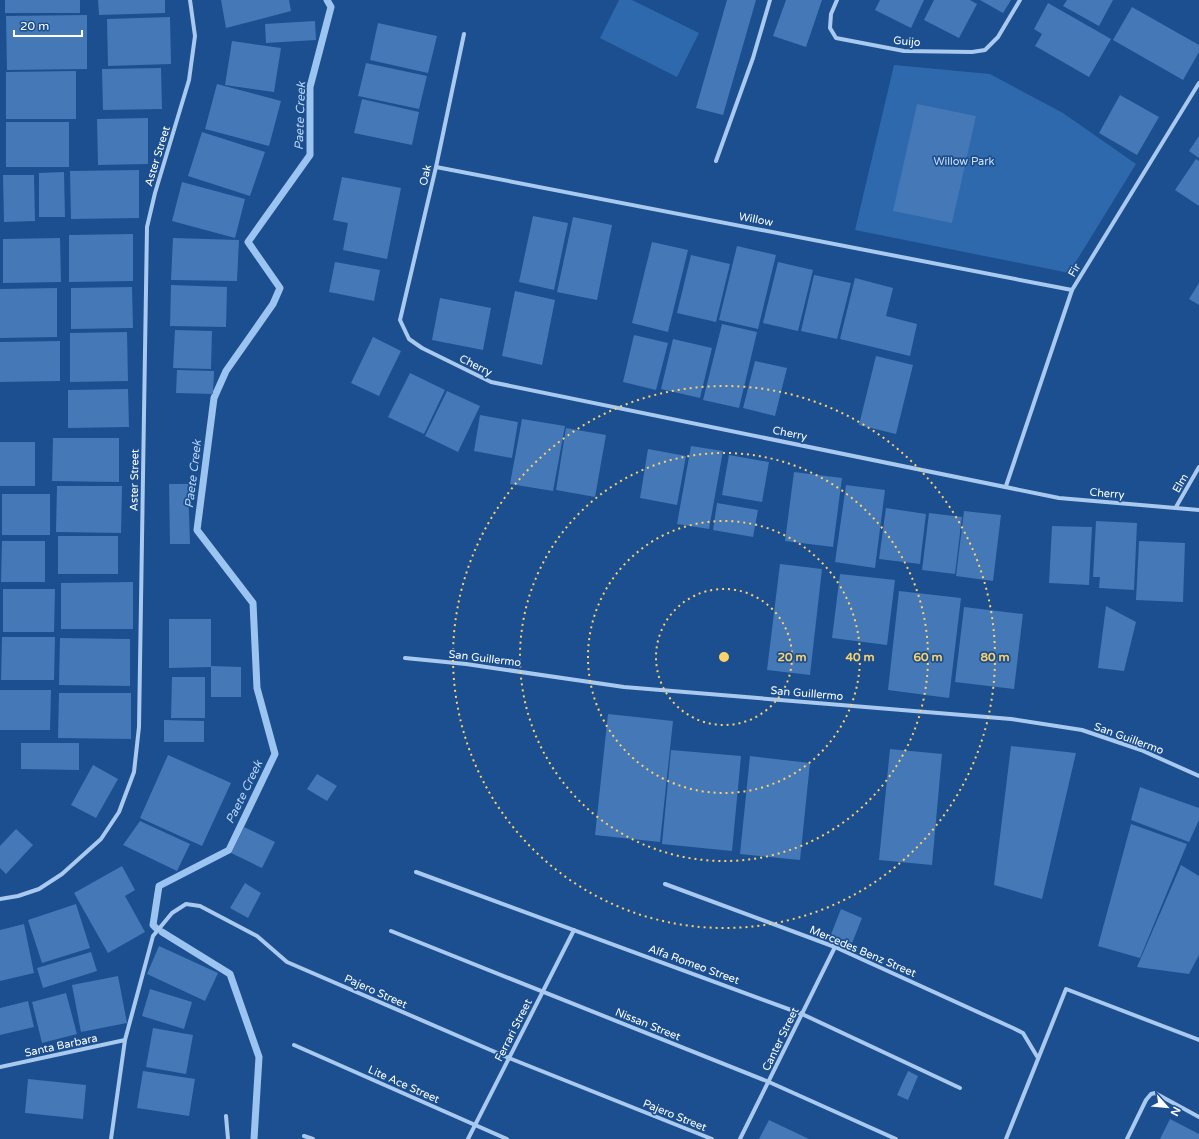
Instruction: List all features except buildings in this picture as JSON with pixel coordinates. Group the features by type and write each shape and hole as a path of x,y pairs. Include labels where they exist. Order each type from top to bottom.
{"street":[{"name":"Aster Street","path":"0,899 18,896 39,889 62,874 96,844 119,812 134,772 139,727 148,227 155,193 189,80 195,36 190,0"},
{"path":"716,161 753,58 770,0"},
{"name":"Guijo","path":"836,0 830,14 830,28 836,38 904,51 972,52 985,50 998,37 1020,0"},
{"name":"Oak","path":"400,320 436,167 464,34"},
{"name":"Fir","path":"1006,486 1072,290 1199,83"},
{"name":"Willow","path":"436,167 1072,290"},
{"name":"Cherry","path":"400,320 409,338 422,348 491,382 1059,498 1199,510"},
{"name":"Elm","path":"1176,507 1199,467"},
{"name":"San Guillermo","path":"405,658 466,664 624,687 1011,720 1082,730 1141,750 1199,776"},
{"name":"Alfa Romeo Street","path":"416,872 802,1014 960,1088"},
{"name":"Mercedes Benz Street","path":"665,884 835,947 1013,1028 1023,1033 1038,1058"},
{"name":"Pajero Street","path":"111,1139 125,1040 153,936 172,913 186,904 200,906 257,936 287,962 509,1058 712,1139"},
{"name":"Ferrari Street","path":"468,1139 574,930"},
{"name":"Nissan Street","path":"391,931 769,1082 896,1139"},
{"name":"Canter Street","path":"740,1139 835,947"},
{"path":"1006,1139 1066,989 1199,1040"},
{"name":"Santa Barbara","path":"0,1067 125,1040"},
{"name":"Lite Ace Street","path":"294,1045 507,1139"},
{"path":"1127,1139 1146,1100 1151,1094 1155,1093 1199,1117"},
{"path":"226,1116 228,1139"},
{"path":"304,1136 313,1139"}],"green space":[{"path":"619,0 632,0 699,33 677,77 600,38"},
{"name":"Willow Park","path":"894,65 990,74 1063,113 1136,164 1069,273 855,230"}],"waterway":[{"name":"Paete Creek","path":"156,928 153,925 159,886 229,850 275,754 257,688 253,603 197,530 214,398 226,371 273,304 280,288 248,242 310,155 310,87 331,7 327,0"},
{"name":"Paete Creek","path":"162,932 230,974 259,1057 254,1139"}]}
